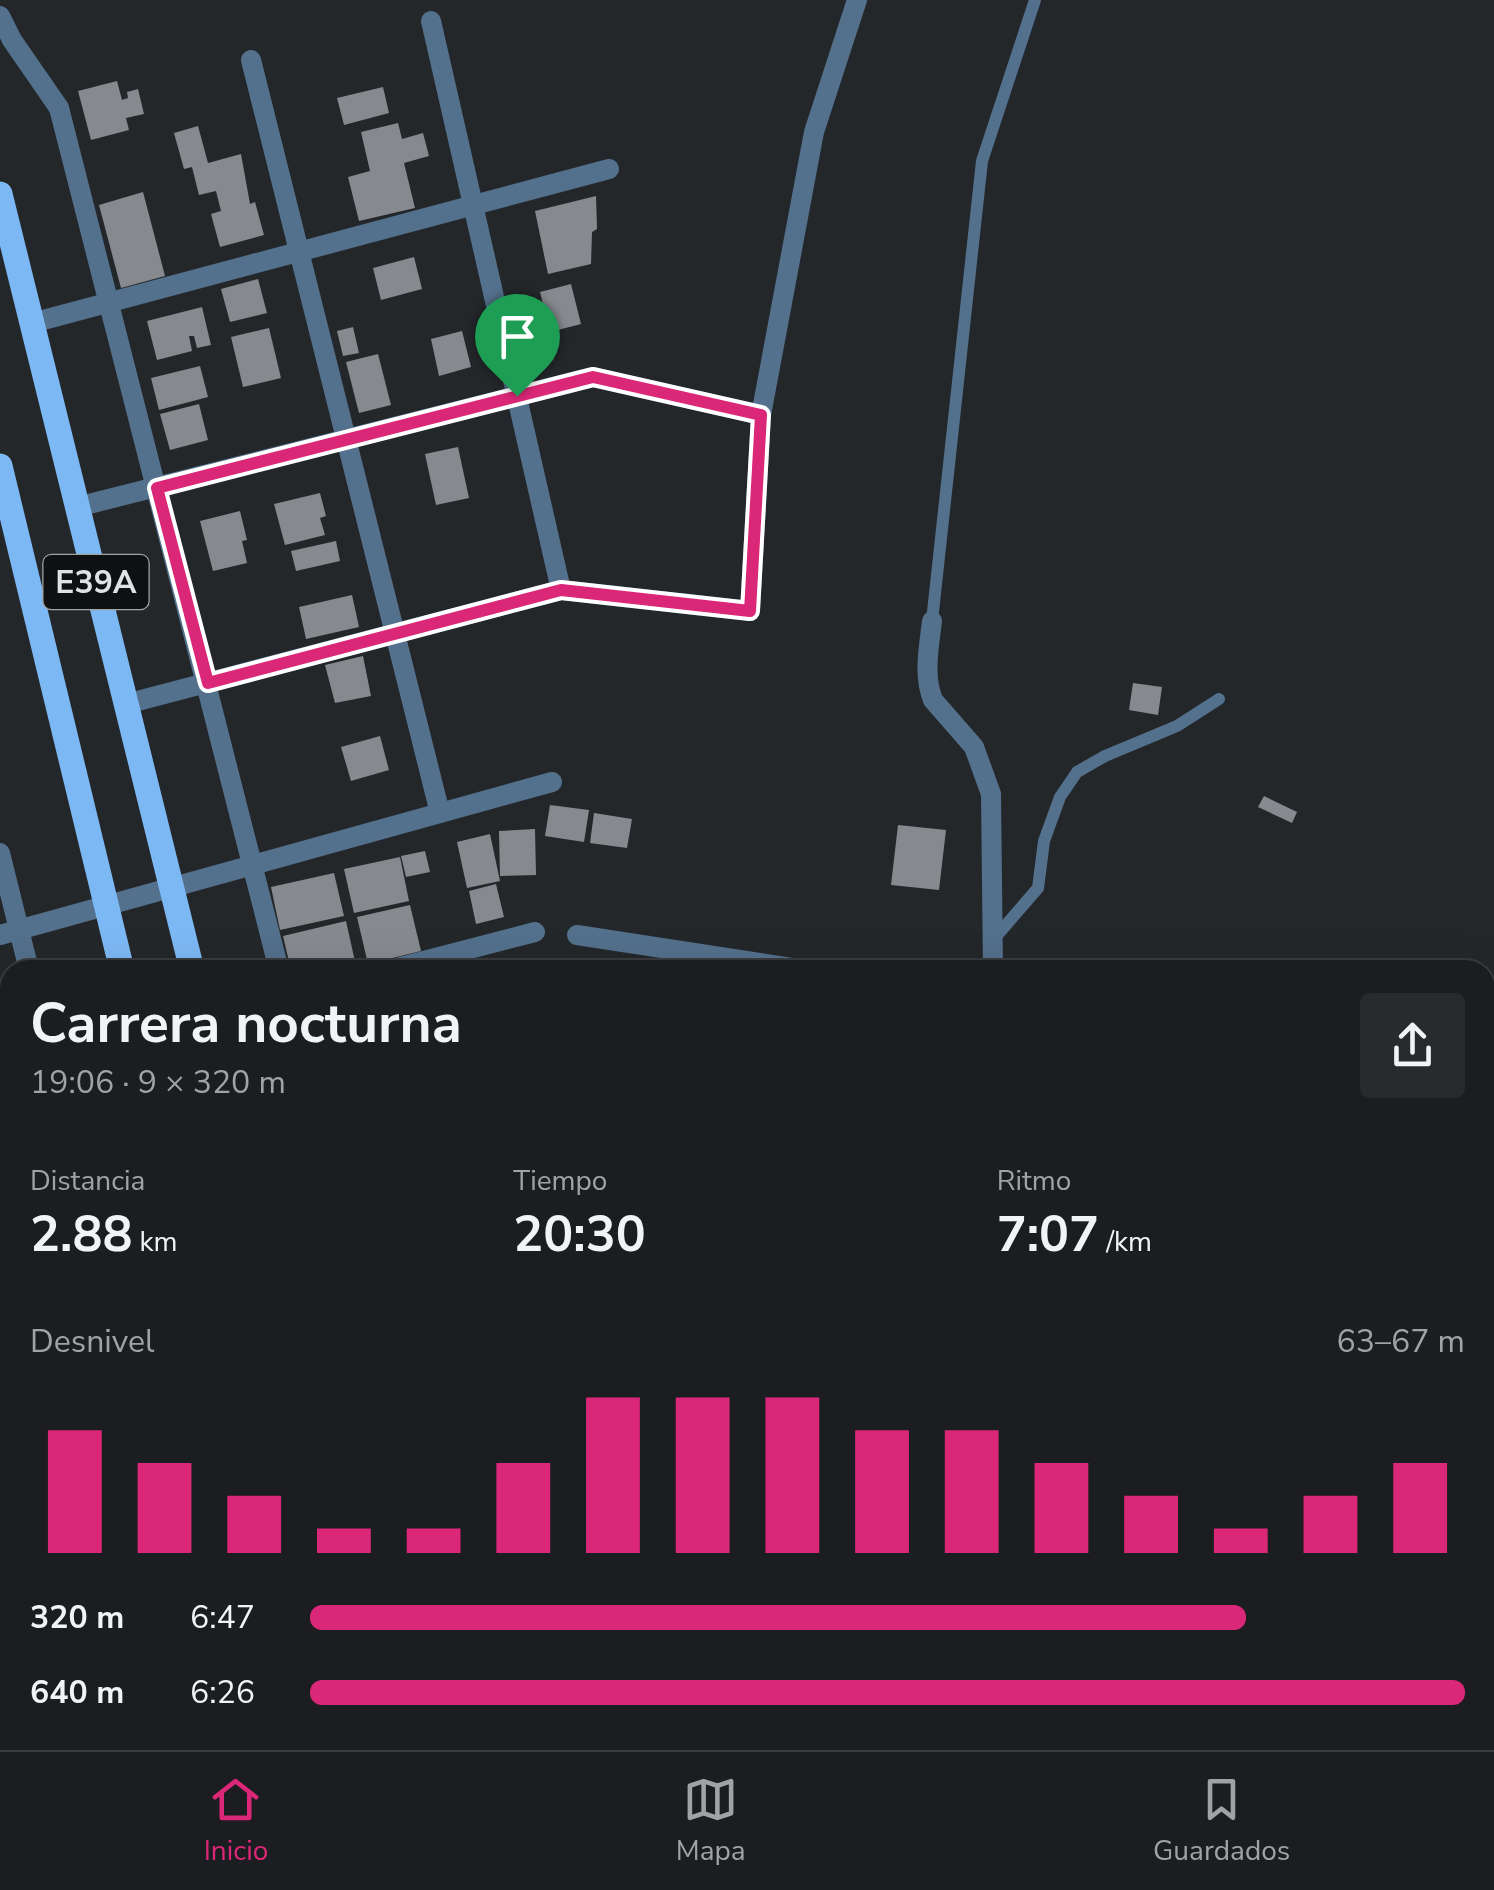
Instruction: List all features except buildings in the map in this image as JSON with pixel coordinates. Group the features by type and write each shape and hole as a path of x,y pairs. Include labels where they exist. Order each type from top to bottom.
{"main road":[{"name":"E39A","path":"0,194 189,960"},
{"name":"E39A","path":"0,466 6,521 119,960"}],"street":[{"path":"126,704 561,590 750,611 761,415 814,132 857,0"},
{"path":"0,16 59,108 276,960"},
{"path":"431,21 561,590"},
{"path":"251,60 440,813"},
{"path":"32,322 609,169"},
{"path":"77,507 593,377 761,415"},
{"path":"932,621 930,692 974,748 990,794 993,960"},
{"path":"10,932 552,782"},
{"path":"0,853 10,932 24,960"},
{"path":"427,960 535,932"},
{"path":"576,936 738,960"}],"lane":[{"path":"932,621 982,161 1035,0"},
{"path":"993,940 1038,888 1044,842 1060,797 1078,772 1105,756 1177,726 1219,699"}],"route":[{"path":"593,377 761,415 750,611 561,590 208,683 157,488 517,396 593,377"}]}
